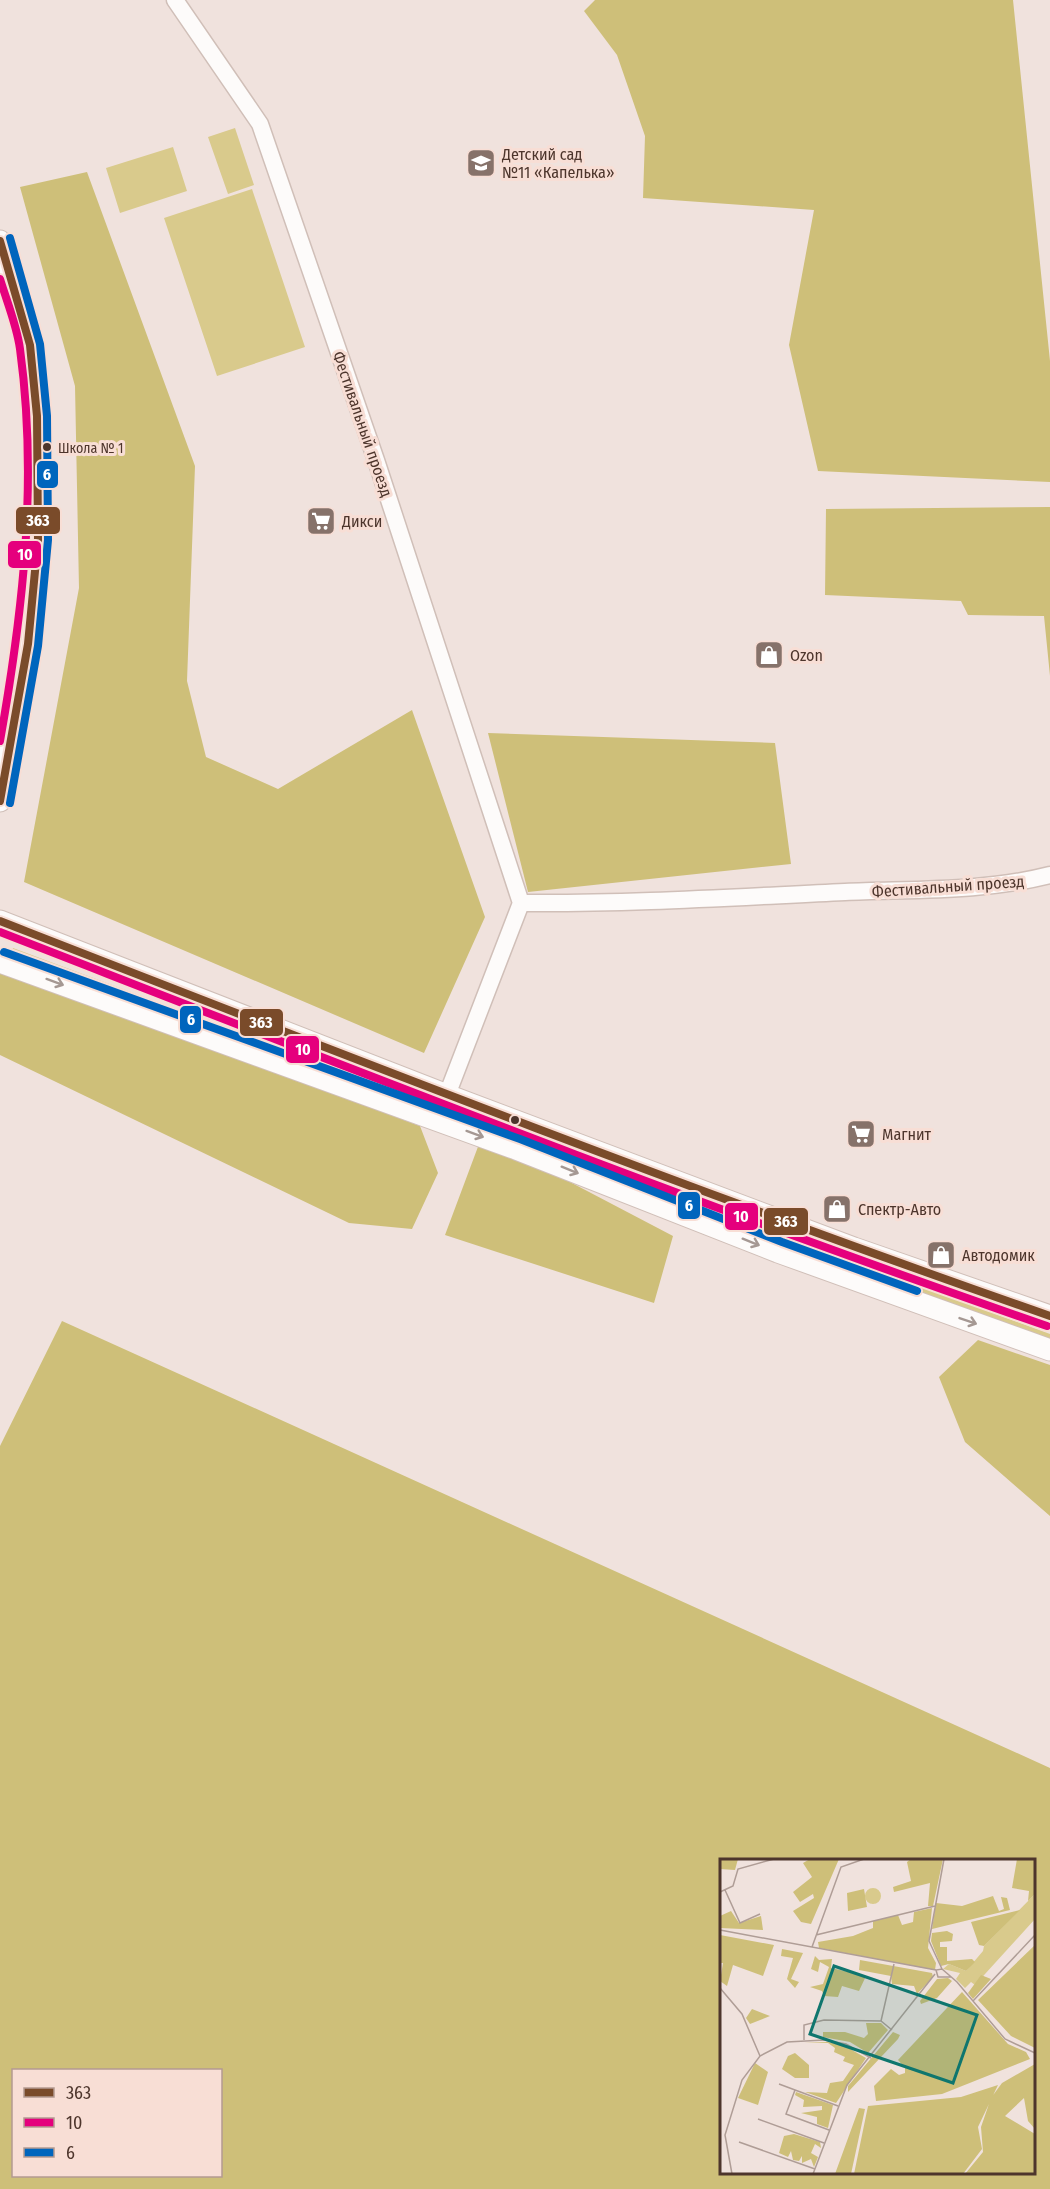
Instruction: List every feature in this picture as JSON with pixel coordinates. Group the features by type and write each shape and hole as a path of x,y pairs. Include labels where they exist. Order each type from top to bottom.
{"street":[{"name":"Фестивальный проезд","path":"175,0 260,124 376,460 521,903 612,904 920,889 1020,883 1050,875"},
{"path":"0,241 30,345 37,416 38,540 28,645 0,801"},
{"path":"447,1095 521,903"},
{"path":"0,921 447,1095 789,1224 1050,1316"},
{"path":"0,963 516,1149 778,1252 1050,1350"},
{"path":"212,1038 224,1008"},
{"path":"516,1149 522,1122"},
{"path":"778,1252 789,1224"}],"shaded area":[{"path":"595,0 1013,0 1050,361 1050,482 818,471 789,345 814,210 643,198 645,136 617,55 584,11"},
{"path":"235,128 254,185 228,194 208,137"},
{"path":"173,147 187,191 120,213 106,168"},
{"path":"87,172 195,466 187,681 206,757 278,789 412,710 485,917 424,1053 24,882 79,588 75,386 20,187"},
{"path":"252,189 305,347 217,376 164,218"},
{"path":"1050,507 1050,676 1044,616 968,615 961,601 825,595 826,509"},
{"path":"488,733 775,743 791,864 528,892"},
{"path":"13,948 206,1020 204,1025 11,954"},
{"path":"0,969 420,1126 438,1173 412,1229 349,1223 0,1055"},
{"path":"232,1029 507,1131 505,1137 229,1035"},
{"path":"482,1136 673,1236 654,1303 445,1235"},
{"path":"532,1141 772,1231 770,1237 530,1147"},
{"path":"798,1240 848,1259 845,1266 795,1248"},
{"path":"854,1262 1050,1334 1050,1342 851,1269"},
{"path":"62,1321 1050,1768 1050,2189 0,2189 0,1446"},
{"path":"978,1340 1050,1365 1050,1516 965,1442 939,1377"}],"transit line":[{"name":"6","path":"10,238 40,344 47,416 48,540 38,646 10,803"},
{"name":"363","path":"0,241 30,345 37,416 38,540 28,644 0,801"},
{"name":"10","path":"0,279 19,340 28,448 28,497 21,595 0,741"},
{"name":"363","path":"0,921 655,1173 1050,1316"},
{"name":"10","path":"0,932 652,1183 1047,1326"},
{"name":"6","path":"4,952 520,1139 782,1242 917,1291"}],"place":[{"name":"Детский сад №11 «Капелька»","path":"481,163"},
{"name":"Школа № 1","path":"47,447"},
{"name":"Дикси","path":"321,521"},
{"name":"Ozon","path":"769,655"},
{"name":"Магнит","path":"861,1134"},
{"name":"Спектр-Авто","path":"837,1209"},
{"name":"Автодомик","path":"941,1255"}]}
